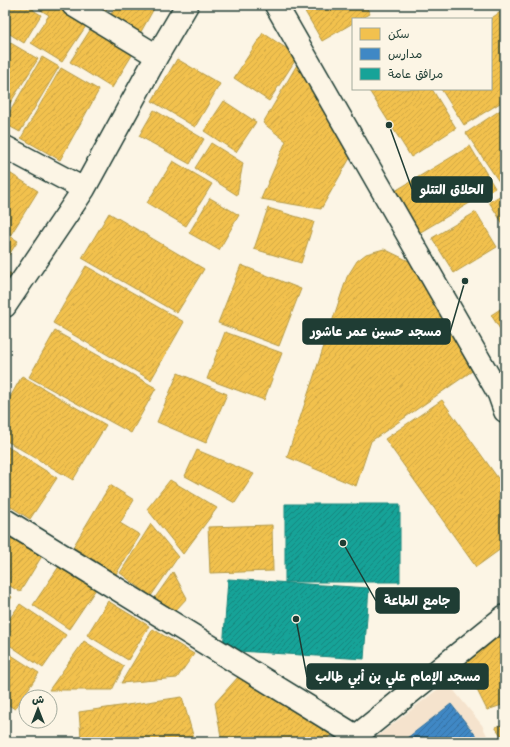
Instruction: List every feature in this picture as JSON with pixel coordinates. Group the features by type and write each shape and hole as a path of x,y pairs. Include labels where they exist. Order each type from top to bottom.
{"street":[{"path":"73,5 157,56"},
{"path":"5,306 84,189 157,56 187,5"},
{"path":"276,5 503,398"},
{"path":"5,147 84,189"},
{"path":"5,520 352,739 505,616"}],"shaded area":[{"path":"447,682 482,725 490,742 370,742"}],"building: سكن":[{"path":"5,5 36,5 33,10 41,15 24,43 5,31"},
{"path":"42,5 55,5 86,26 62,62 31,43 49,15 39,9"},
{"path":"86,5 109,5 103,15"},
{"path":"116,5 156,5 138,37 108,20"},
{"path":"307,5 365,5 370,14 363,18 352,18 352,24 322,41 303,8"},
{"path":"505,9 505,100 464,125 442,90 492,90 492,18"},
{"path":"92,27 134,52 112,88 70,62"},
{"path":"263,33 298,56 269,101 234,78"},
{"path":"9,42 38,59 5,111 5,48"},
{"path":"42,57 59,67 20,132 5,124 5,120"},
{"path":"177,59 220,84 195,127 152,101"},
{"path":"298,63 350,158 321,209 261,199 286,141 263,123"},
{"path":"61,68 99,90 60,160 21,138"},
{"path":"369,90 433,90 456,128 411,157"},
{"path":"224,101 256,122 236,152 204,131"},
{"path":"505,107 505,189 504,189 466,133"},
{"path":"154,110 204,139 190,164 139,136"},
{"path":"211,143 243,163 237,195 195,168"},
{"path":"470,146 495,188 419,233 395,191"},
{"path":"173,161 212,184 186,226 147,203"},
{"path":"8,172 38,191 10,236 18,241 5,261 5,176"},
{"path":"505,193 505,227 489,202"},
{"path":"210,198 239,215 219,250 189,233"},
{"path":"268,208 314,222 301,263 254,249"},
{"path":"476,212 497,247 454,273 432,238"},
{"path":"109,213 204,269 177,313 82,258"},
{"path":"384,249 415,264 475,369 371,441 356,486 287,457 347,277 357,261 366,254"},
{"path":"241,265 301,289 279,346 218,323"},
{"path":"86,266 184,322 151,380 53,323"},
{"path":"5,270 16,277 5,296"},
{"path":"505,306 505,337 491,315"},
{"path":"55,331 156,388 131,433 29,377"},
{"path":"225,332 282,353 264,400 207,379"},
{"path":"178,373 227,394 206,443 157,422"},
{"path":"22,376 106,425 73,480 5,440 5,406"},
{"path":"442,400 505,488 505,546 476,567 385,439"},
{"path":"5,445 57,478 30,519 5,503"},
{"path":"197,450 254,474 235,503 185,476"},
{"path":"170,480 217,508 183,554 147,509"},
{"path":"110,485 134,500 120,523 140,535 116,574 73,547"},
{"path":"151,524 178,557 151,596 120,573"},
{"path":"272,525 273,571 210,573 208,527"},
{"path":"5,534 42,556 20,592 5,583"},
{"path":"60,565 96,589 69,629 33,605"},
{"path":"173,572 187,598 175,611 154,599"},
{"path":"5,592 12,597 5,607"},
{"path":"108,601 149,626 128,660 87,635"},
{"path":"20,604 66,635 43,668 5,642 5,625"},
{"path":"153,629 194,654 177,678 121,683"},
{"path":"505,631 505,704 487,710 462,660"},
{"path":"84,641 124,666 112,690 50,689"},
{"path":"5,651 39,673 28,689 18,689 18,704 15,709 5,703"},
{"path":"239,676 340,731 321,742 222,742 215,703"},
{"path":"182,697 195,742 85,742 81,737 79,712"},
{"path":"505,724 505,741 495,727"}],"building: مدارس":[{"path":"451,704 481,742 402,742"}],"building: مرافق عامة":[{"path":"285,504 400,504 400,582 285,582"},
{"path":"228,579 369,588 364,659 223,650"}],"place":[{"name":"الحلاق التتلو","path":"389,125"},
{"name":"مسجد حسين عمر عاشور","path":"465,281"},
{"name":"جامع الطاعة","path":"343,543"},
{"name":"مسجد الإمام علي بن أبي طالب","path":"296,619"}]}
